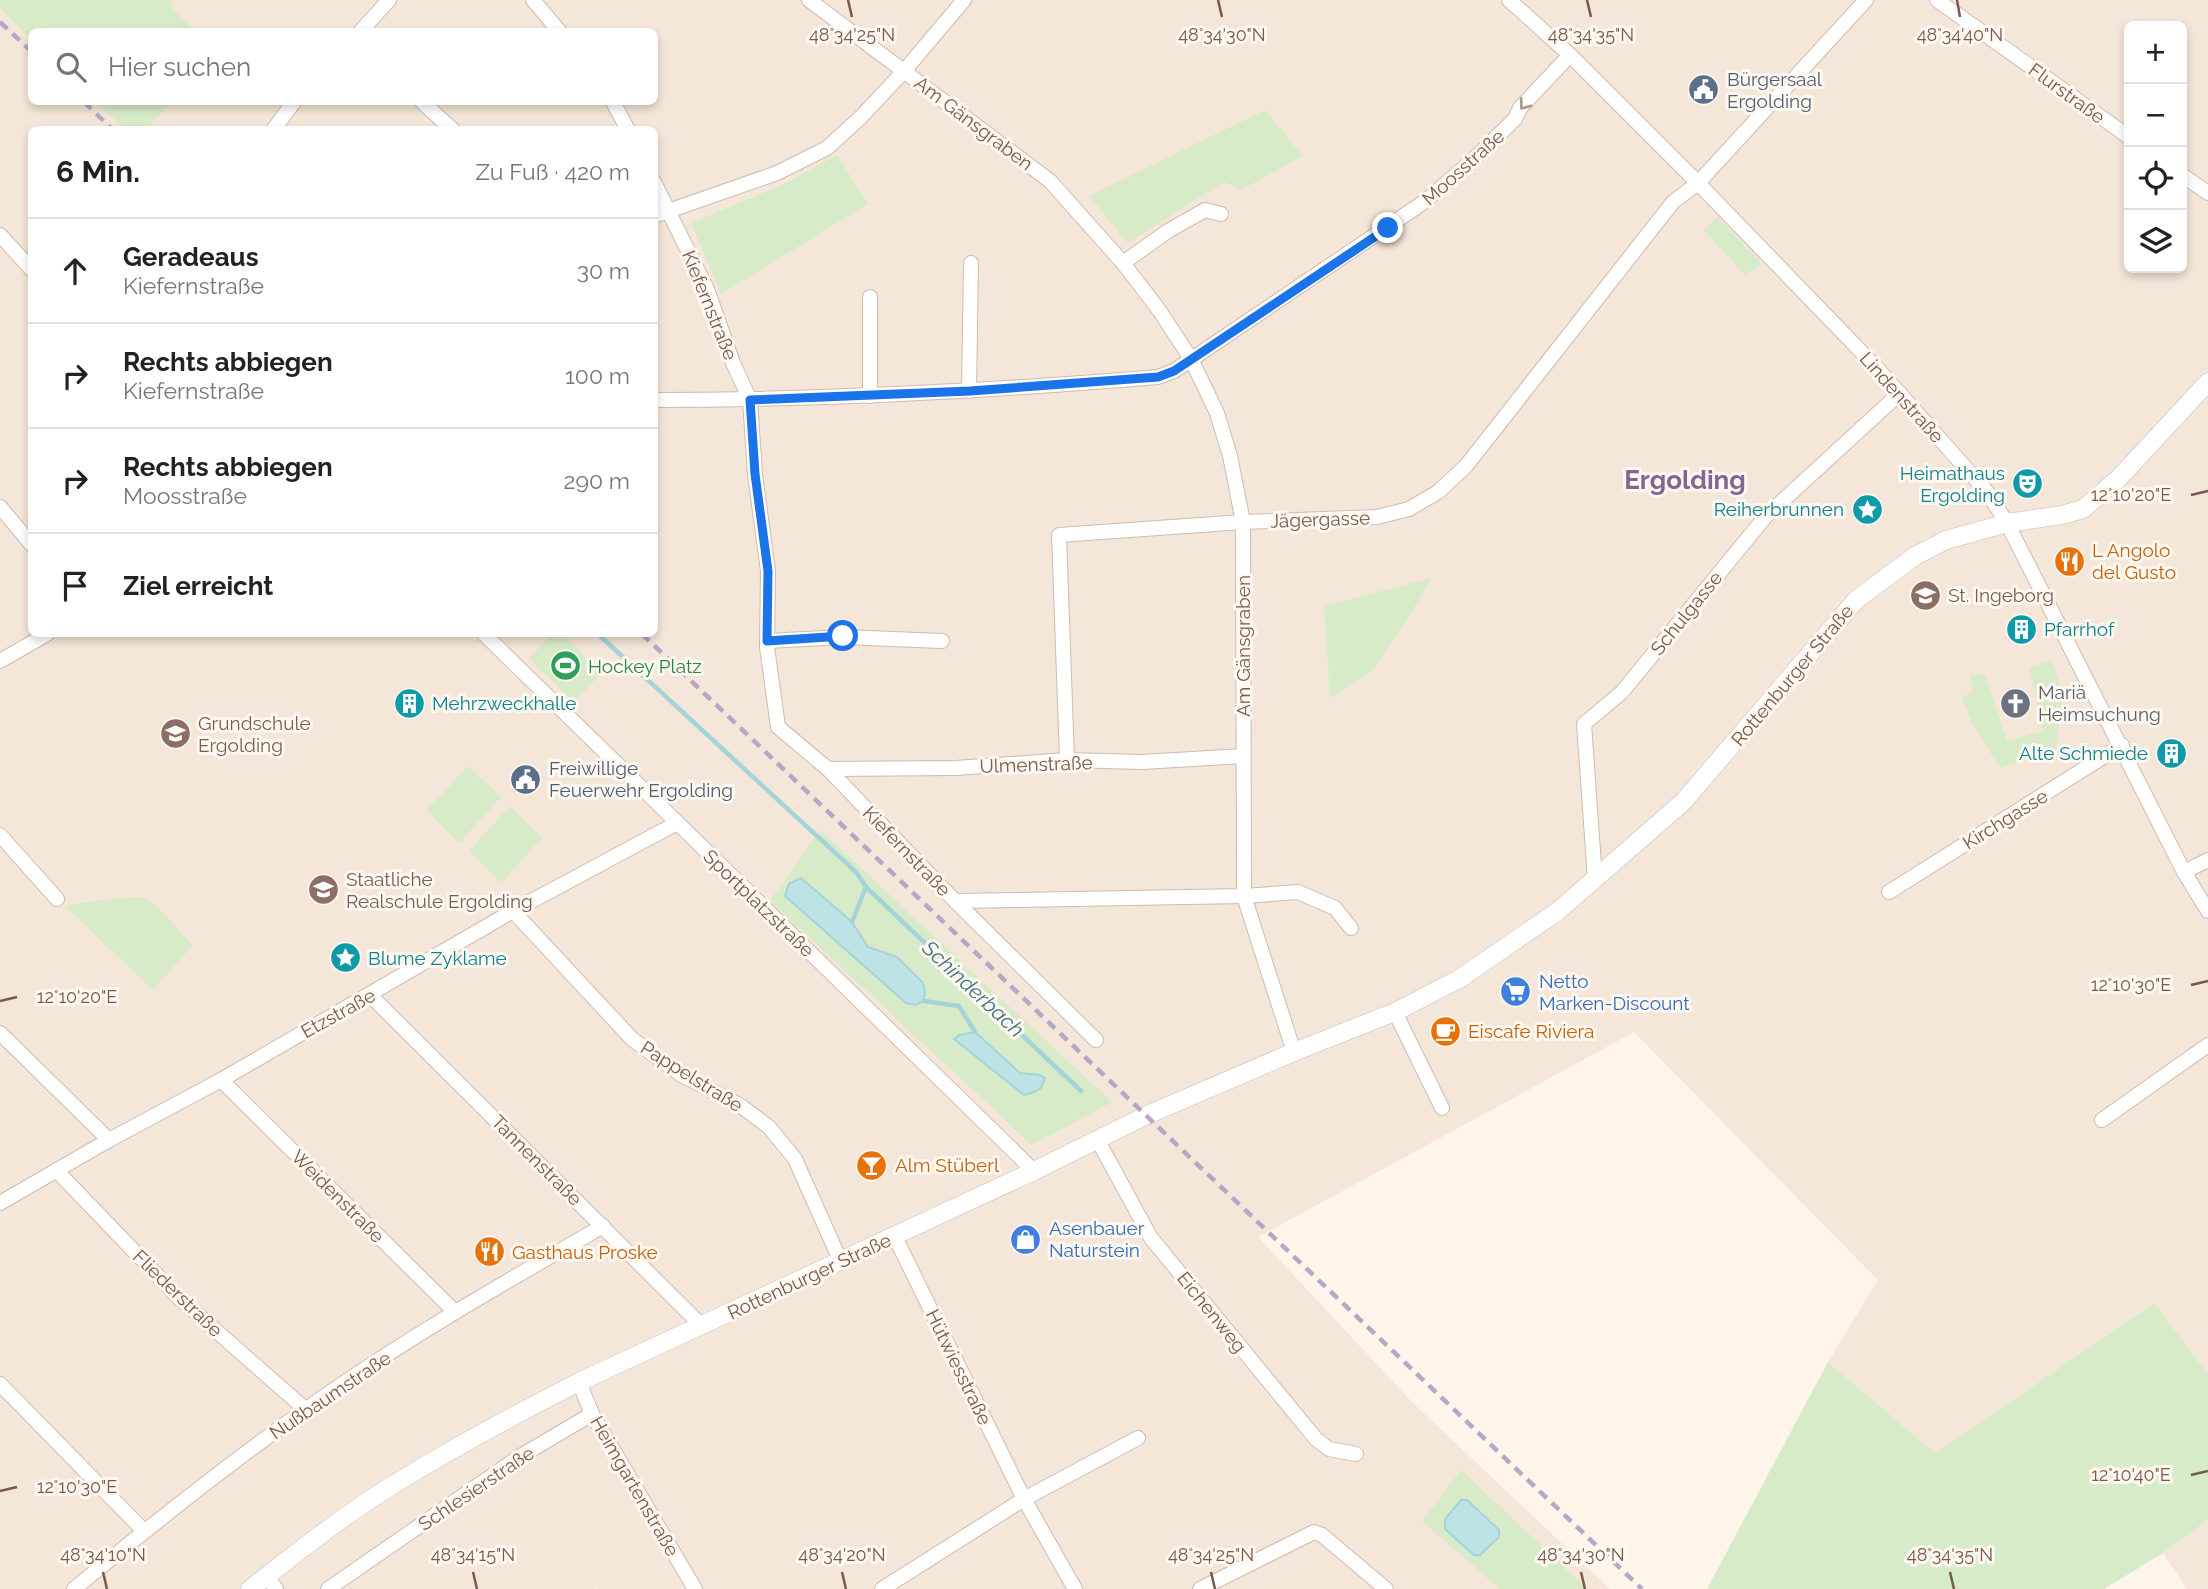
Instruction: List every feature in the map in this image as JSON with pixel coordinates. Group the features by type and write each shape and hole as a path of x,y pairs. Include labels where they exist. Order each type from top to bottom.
{"street":[{"path":"364,28 389,0"},
{"path":"533,0 557,28"},
{"name":"Am Gänsgraben","path":"809,0 1050,181 1123,263 1159,310 1191,359 1217,413 1230,456 1243,522 1244,896 1294,1052"},
{"path":"662,214 777,173 827,148 905,71 964,0"},
{"name":"Lindenstraße","path":"1509,0 1570,55 1698,183 1900,393 1987,492 2007,523 2185,872 2208,911"},
{"name":"Jägergasse","path":"1067,761 1059,535 1243,522 1377,517 1409,509 1438,492 1466,466 1673,202 1698,183 1866,0"},
{"name":"Flurstraße","path":"1937,0 2124,133"},
{"name":"Moosstraße","path":"658,400 750,400 970,391 1158,377 1174,371 1424,202 1471,162 1515,119 1520,108 1570,55"},
{"path":"276,126 292,105"},
{"path":"425,105 449,126"},
{"path":"615,105 626,126"},
{"path":"2187,178 2208,193"},
{"path":"1123,263 1168,231 1205,211 1221,215"},
{"name":"Kiefernstraße","path":"662,214 707,289 733,363 750,400 755,474 768,571 767,641 778,727 828,769 955,901 1096,1040"},
{"path":"0,235 28,266"},
{"path":"970,391 971,263"},
{"path":"870,297 870,396"},
{"name":"Rottenburger Straße","path":"250,1589 272,1582 385,1489 461,1444 579,1382 1034,1171 1147,1115 1395,1012 1459,979 1558,911 1683,802 1856,600 1915,556 1946,540 2007,523 2083,509 2119,478 2208,382"},
{"name":"Schulgasse","path":"1595,880 1584,724 1622,692 1766,516 1900,393"},
{"path":"0,507 28,540"},
{"path":"767,641 843,636 942,641"},
{"path":"0,661 42,637"},
{"name":"Sportplatzstraße","path":"487,637 1034,1171"},
{"name":"Kirchgasse","path":"1889,892 2122,746"},
{"name":"Ulmenstraße","path":"828,769 956,768 1067,761 1142,762 1243,756"},
{"name":"Etzstraße","path":"0,1203 221,1080 513,911 677,823"},
{"path":"0,835 57,899"},
{"path":"2185,872 2208,860"},
{"path":"955,901 1244,896 1298,892 1335,908 1351,929"},
{"name":"Pappelstraße","path":"513,911 632,1039 680,1074 741,1106 769,1127 795,1159 840,1260"},
{"name":"Tannenstraße","path":"370,995 702,1326"},
{"path":"1395,1012 1443,1108"},
{"path":"0,1033 109,1140"},
{"path":"2102,1120 2208,1045"},
{"name":"Weidenstraße","path":"221,1080 454,1312"},
{"name":"Eichenweg","path":"1097,1139 1151,1238 1307,1429 1329,1449 1356,1454"},
{"name":"Fliederstraße","path":"56,1170 179,1298 305,1409"},
{"name":"Nußbaumstraße","path":"74,1589 144,1531 305,1409 454,1312 603,1226"},
{"name":"Hütwiesstraße","path":"894,1235 1024,1499 1075,1589"},
{"name":"Heimgartenstraße","path":"579,1382 592,1414 695,1589"},
{"path":"0,1384 144,1531"},
{"name":"Schlesierstraße","path":"328,1589 519,1457 592,1414"},
{"path":"882,1589 1024,1499 1138,1438"},
{"path":"1200,1589 1314,1532 1322,1535 1386,1589"}],"shaded area":[{"path":"173,0 2208,0 2208,1374 2153,1303 1935,1453 1828,1362 1878,1280 1634,1032 1258,1237 1412,1402 1610,1589 0,1589 0,9 28,37 28,105 99,105 122,126 28,126 28,637 658,637 658,126 148,126 169,105 658,105 658,28 192,28 169,4"},
{"path":"2208,1520 2208,1589 2187,1589 2163,1553"}],"green space":[{"path":"0,0 173,0 170,5 192,28 28,28 28,37 0,9"},
{"path":"99,105 169,105 149,126 122,126"},
{"path":"1265,110 1303,156 1241,190 1224,182 1128,243 1089,196"},
{"path":"837,155 868,204 721,294 691,223 782,185"},
{"path":"1718,217 1761,263 1746,276 1704,230"},
{"path":"1432,578 1372,671 1330,698 1324,606"},
{"name":"Hockey Platz","path":"548,637 565,637 601,673 574,702 529,659"},
{"path":"2052,661 2063,696 2055,753 2000,768 1972,724 1962,697 1973,692 1970,676 1985,674 2007,741 2043,731 2029,667"},
{"path":"468,766 501,797 459,843 427,810"},
{"path":"510,806 542,838 501,883 469,851"},
{"path":"820,830 1112,1102 1032,1145 770,901"},
{"path":"142,897 150,900 193,945 153,990 65,906"},
{"path":"2154,1303 2208,1374 2208,1520 2163,1553 2104,1589 1707,1589 1828,1362 1935,1453"},
{"path":"1461,1470 1587,1589 1500,1589 1422,1521"}],"water":[{"path":"801,878 852,922 868,947 897,957 923,983 924,1001 915,1005 906,1003 785,896 789,884"},
{"path":"975,1032 1020,1073 1045,1078 1041,1088 1024,1095 954,1039"},
{"path":"1461,1500 1467,1500 1499,1530 1499,1537 1480,1555 1474,1555 1445,1529 1445,1519"}],"waterway":[{"path":"601,637 856,872 866,887 852,922"},
{"name":"Schinderbach","path":"866,887 1081,1091"},
{"path":"924,1001 959,1006 975,1032"}],"railway":[{"path":"0,22 28,48"},
{"path":"87,105 109,126"},
{"path":"645,637 1642,1589"}],"place":[{"name":"Bürgersaal Ergolding","path":"1704,90"},
{"name":"Heimathaus Ergolding","path":"2028,484"},
{"name":"Reiherbrunnen","path":"1867,509"},
{"name":"L Angolo del Gusto","path":"2069,561"},
{"name":"St. Ingeborg","path":"1925,595"},
{"name":"Pfarrhof","path":"2021,629"},
{"name":"Hockey Platz","path":"565,666"},
{"name":"Mehrzweckhalle","path":"409,703"},
{"name":"Mariä Heimsuchung","path":"2015,703"},
{"name":"Grundschule Ergolding","path":"175,734"},
{"name":"Alte Schmiede","path":"2171,753"},
{"name":"Freiwillige Feuerwehr Ergolding","path":"526,779"},
{"name":"Staatliche Realschule Ergolding","path":"323,890"},
{"name":"Blume Zyklame","path":"345,958"},
{"name":"Netto Marken-Discount","path":"1516,992"},
{"name":"Eiscafe Riviera","path":"1445,1031"},
{"name":"Alm Stüberl","path":"872,1165"},
{"name":"Asenbauer Naturstein","path":"1026,1239"},
{"name":"Gasthaus Proske","path":"489,1252"}],"district":[{"name":"Ergolding","path":"1685,480"}],"route":[{"path":"843,636 767,641 768,571 755,474 750,400 970,391 1158,377 1174,371 1388,228"}]}
